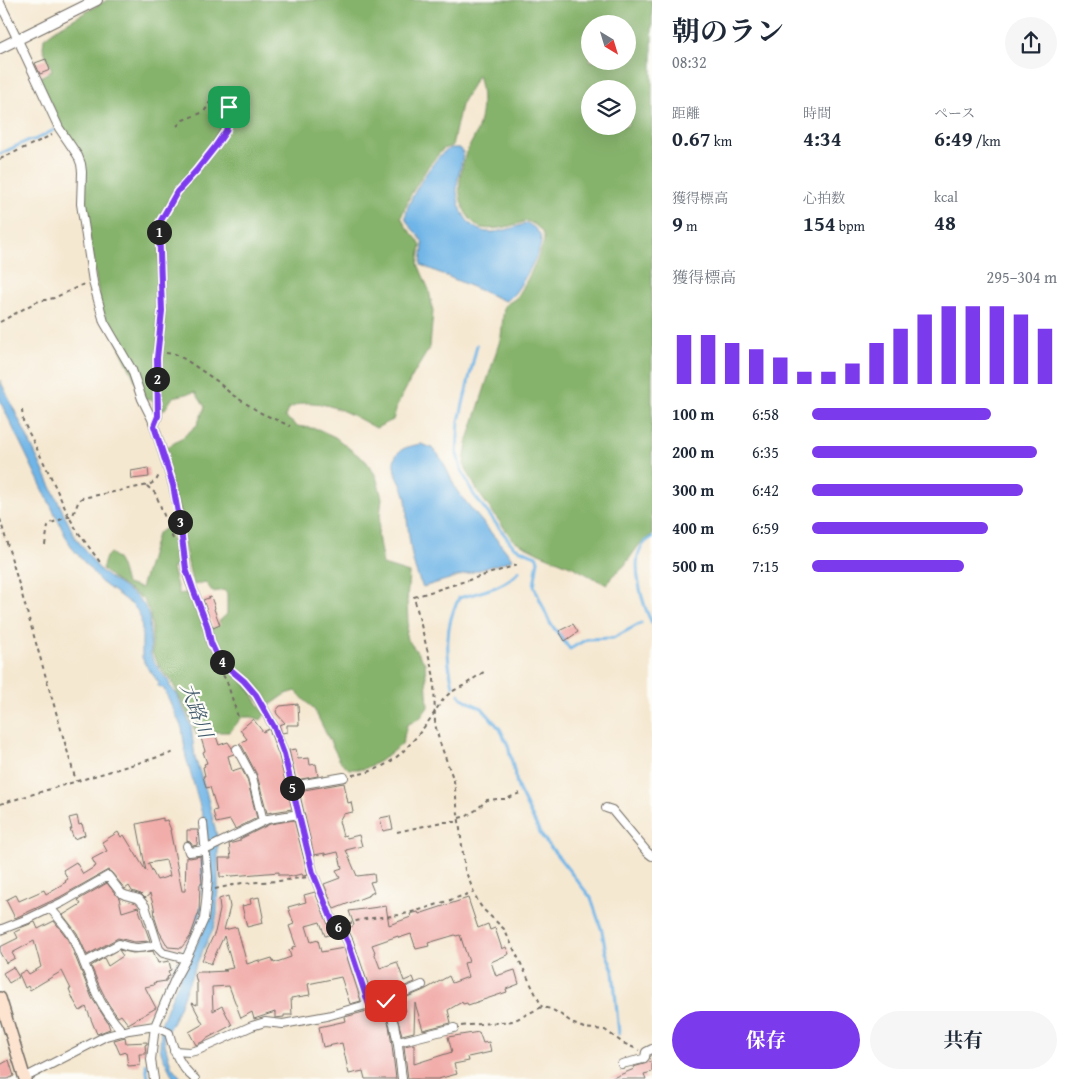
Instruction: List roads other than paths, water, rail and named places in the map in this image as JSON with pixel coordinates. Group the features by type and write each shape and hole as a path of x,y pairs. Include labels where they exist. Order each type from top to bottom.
{"main road":[{"path":"0,998 24,1078"}],"street":[{"path":"0,48 97,0"},
{"path":"0,3 61,131 78,156 81,164 81,204 93,282 104,322 132,370 142,399 152,419 173,485 186,569 207,625 211,643 216,654 225,665 244,681 256,695 274,727 284,754 314,876 332,920 348,942 369,1005"},
{"path":"154,426 158,416 157,352 162,311 159,224 177,192 196,171 226,131 230,115"},
{"path":"237,749 252,777 263,821"},
{"path":"292,786 344,776"},
{"path":"606,808 612,810 652,856"},
{"path":"187,846 189,852 205,850 268,818 299,814"},
{"path":"154,1079 151,1060 157,1027 175,979 204,918 208,877 203,823"},
{"path":"0,930 50,908 108,876 120,893 139,899 145,906 159,949 163,953 186,959"},
{"path":"50,908 71,934 84,958 84,963 101,1003 123,1032"},
{"path":"84,963 119,944 138,949 157,945"},
{"path":"174,1050 182,1052 198,1050 265,1022 293,1023 379,1003 422,985"},
{"path":"386,1001 398,1042 402,1079"},
{"path":"24,1078 106,1036 157,1027 169,1033 177,1057 195,1079"},
{"path":"398,1042 454,1028"},
{"path":"622,1064 643,1059 649,1050"}],"water":[{"path":"451,148 460,148 463,152 457,190 463,213 472,225 485,232 493,232 527,223 535,228 540,235 540,246 530,268 514,294 505,301 421,265 422,241 408,223 406,213 426,173 439,157"},
{"path":"0,380 75,537 100,570 137,597 144,605 149,616 151,655 166,679 168,678 170,686 177,695 191,726 195,758 206,791 218,840 218,890 217,915 214,927 173,1022 164,1036 172,1067 182,1079 174,1079 162,1055 160,1048 161,1024 175,989 207,923 212,888 210,853 205,824 186,757 182,728 164,689 157,685 159,683 142,657 141,618 137,610 101,582 67,539 0,401"},
{"path":"421,444 432,448 437,453 457,491 512,560 423,587 416,571 412,554 405,495 394,466 395,457 401,451"}],"waterway":[{"path":"0,154 54,130"},
{"path":"477,345 459,421 457,454 461,469 474,495 514,547 536,556 538,560 534,586 550,623 570,649 587,639 613,638 641,623"},
{"path":"652,537 642,546 637,565 639,586 652,623"},
{"path":"453,686 449,664 448,641 451,619 459,598 507,582 519,571"},
{"path":"459,694 462,698 482,708 500,729 508,745 518,788 541,835 591,898 613,970 619,1034"},
{"path":"200,835 200,847"},
{"path":"202,857 203,894"},
{"path":"185,949 195,930 202,907"},
{"path":"151,1019 178,962"},
{"path":"146,1064 148,1079"}],"water label":[{"name":"大路川","path":"197,710"}]}
